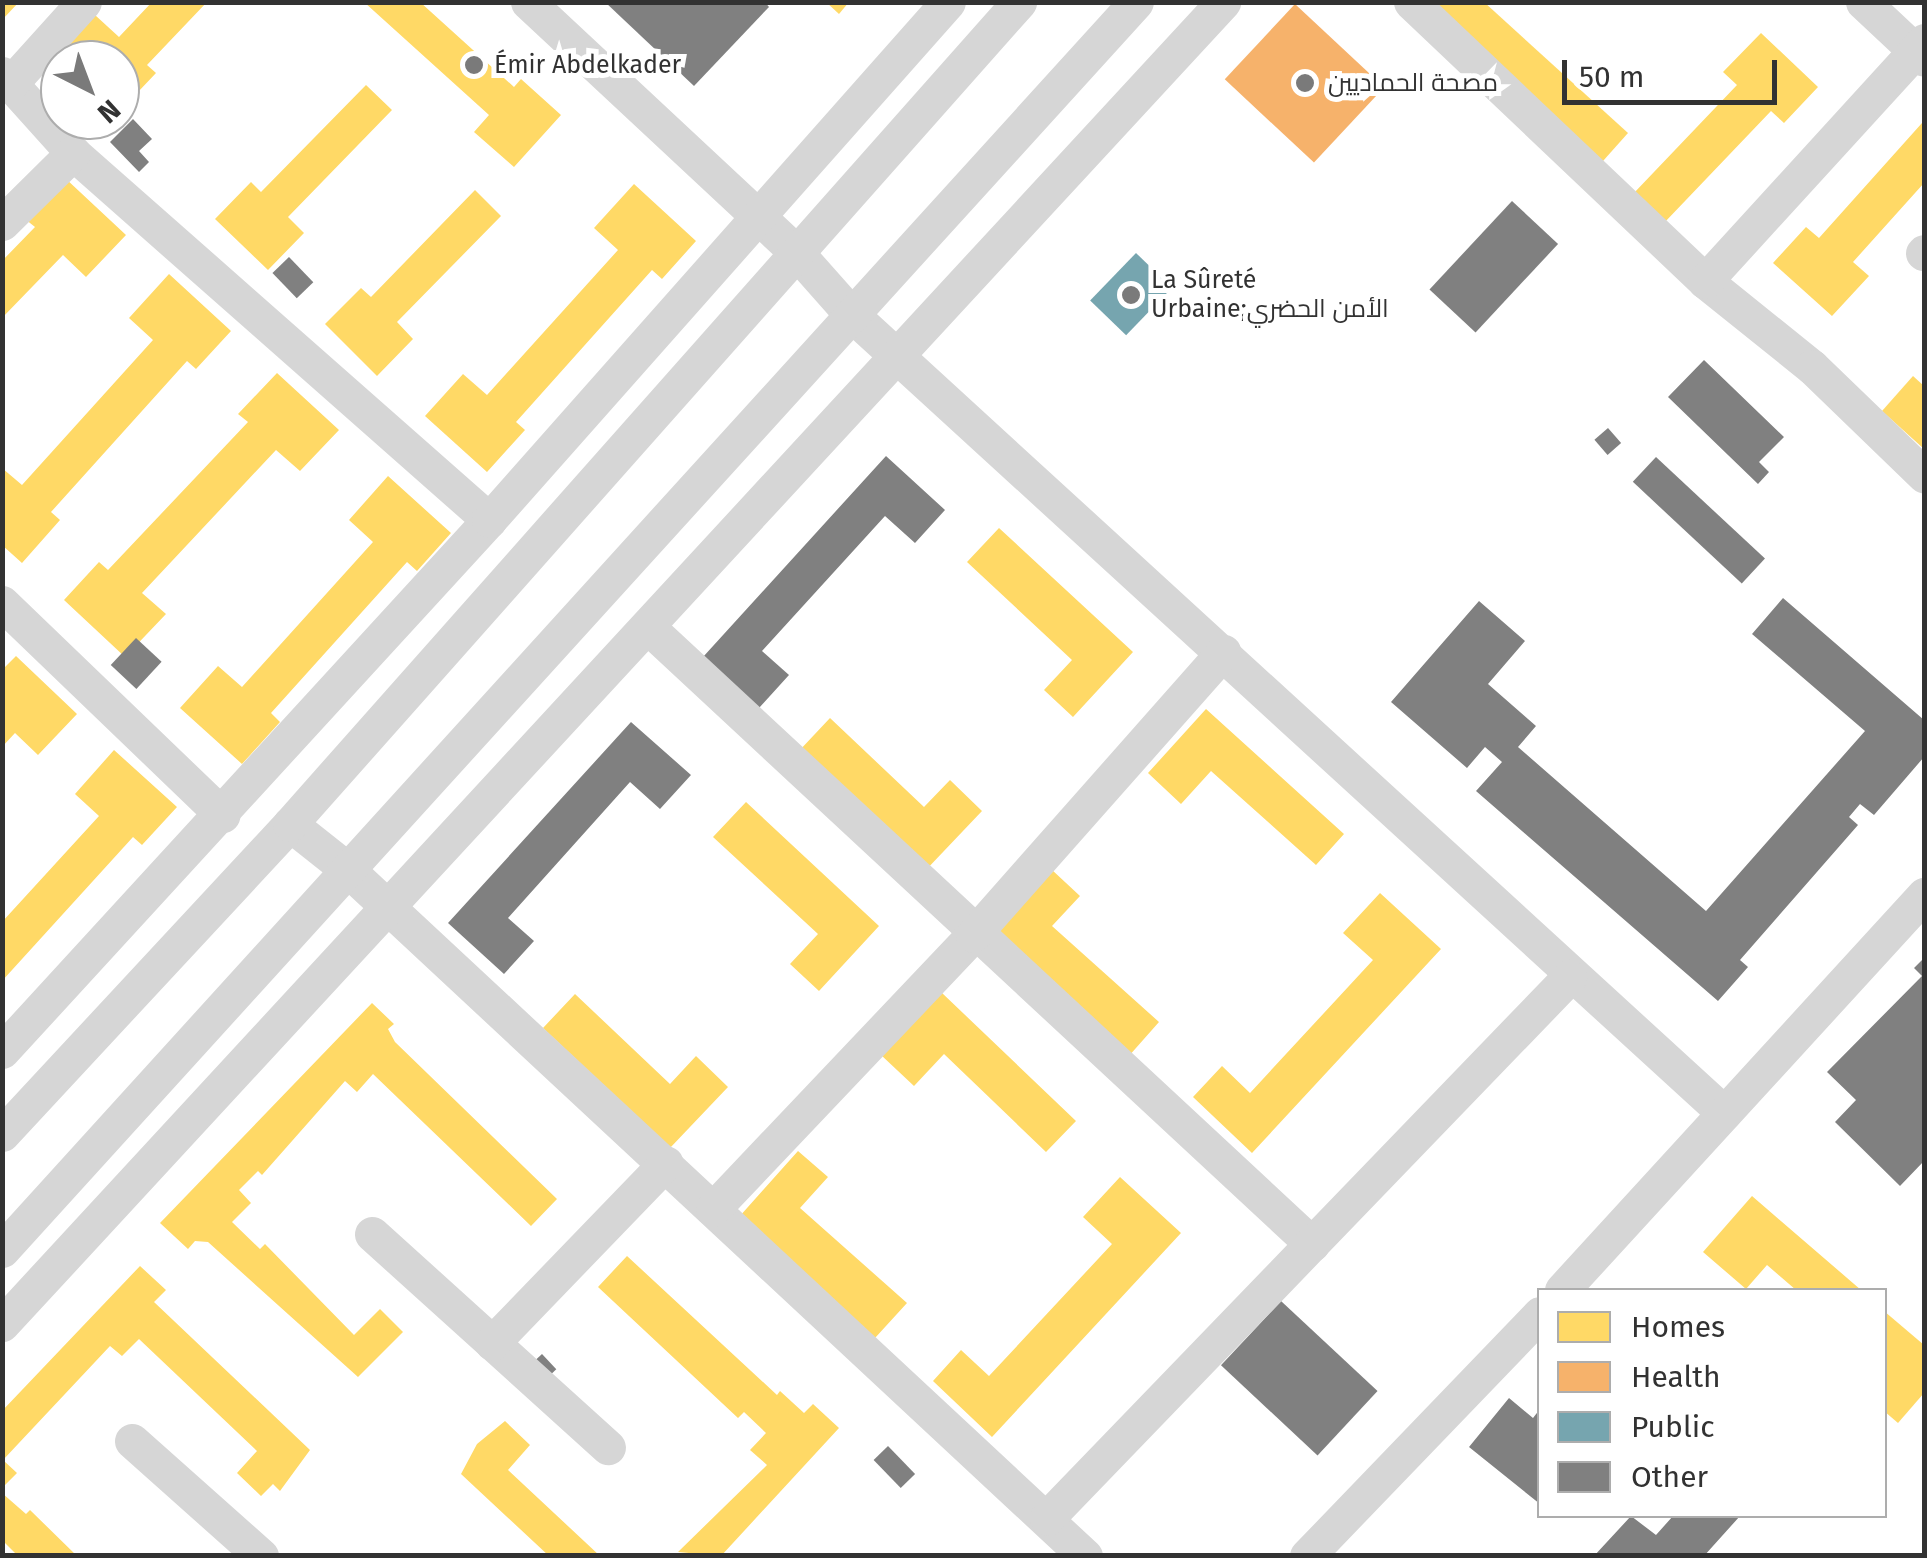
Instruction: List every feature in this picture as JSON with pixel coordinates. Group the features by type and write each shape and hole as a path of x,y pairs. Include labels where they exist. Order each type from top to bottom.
{"street":[{"path":"84,2 7,78 72,153 489,520"},
{"path":"528,2 796,252 852,314 1223,652 1569,976 1724,1113"},
{"path":"2,1050 489,520 948,2"},
{"path":"2,1134 290,824 1018,2"},
{"path":"2,1250 1136,2"},
{"path":"2,1324 649,628 1223,2"},
{"path":"1411,2 1704,282 1812,368 1924,475"},
{"path":"1704,282 1922,51 1863,2"},
{"path":"2,223 72,153"},
{"path":"2,603 222,815"},
{"path":"649,628 973,935 1312,1244"},
{"path":"713,1209 973,935 1223,652"},
{"path":"290,824 348,870 1085,1556"},
{"path":"1564,1288 1924,895"},
{"path":"1047,1518 1569,976"},
{"path":"492,1343 666,1163"},
{"path":"372,1234 608,1447"},
{"path":"1307,1556 1537,1317"},
{"path":"132,1441 261,1556"}],"building: Homes":[{"path":"2,2 19,2 2,20"},
{"path":"152,2 207,2 147,65 156,73 140,90 140,40 71,40 95,15 119,37"},
{"path":"364,2 420,2 514,87 521,79 561,115 514,167 474,132 489,115"},
{"path":"826,2 849,2 839,14"},
{"path":"1429,2 1484,2 1628,133 1603,161"},
{"path":"1761,33 1818,87 1784,123 1771,111 1664,223 1633,194 1737,85 1723,72"},
{"path":"366,85 392,110 288,217 304,233 268,270 215,219 251,182 261,192"},
{"path":"1922,123 1924,183 1853,262 1869,276 1832,316 1773,263 1806,227 1819,238"},
{"path":"65,178 126,235 86,277 63,255 2,318 2,261 35,227 25,219"},
{"path":"634,184 696,241 662,279 652,270 516,422 525,430 487,472 425,416 463,374 487,395 618,250 594,228"},
{"path":"475,190 501,216 397,322 413,339 377,376 325,324 361,288 371,297"},
{"path":"169,274 231,331 196,369 187,361 51,512 60,520 22,563 2,545 2,468 22,485 153,340 129,318"},
{"path":"277,373 339,430 300,471 276,450 142,593 166,614 125,657 64,600 99,562 108,570 248,422 238,414"},
{"path":"1913,376 1924,386 1924,449 1882,411"},
{"path":"388,476 451,533 417,571 407,562 271,713 280,722 242,764 180,708 218,666 242,687 373,542 349,520"},
{"path":"999,528 1133,652 1073,717 1044,690 1072,660 967,562"},
{"path":"16,656 77,714 38,755 15,733 2,747 2,670"},
{"path":"1206,709 1344,834 1316,865 1211,771 1181,804 1148,773"},
{"path":"830,718 924,807 950,780 982,811 924,872 798,752"},
{"path":"114,750 177,807 142,845 133,837 2,981 2,922 99,816 75,794"},
{"path":"746,802 879,926 819,991 790,964 818,934 713,837"},
{"path":"1051,869 1080,896 1052,926 1159,1022 1128,1057 992,935"},
{"path":"1380,893 1441,949 1252,1153 1193,1097 1222,1066 1250,1093 1373,960 1343,933"},
{"path":"941,992 1076,1121 1046,1152 944,1054 914,1086 881,1055"},
{"path":"575,994 670,1084 696,1056 728,1087 670,1148 543,1028"},
{"path":"372,1003 394,1024 388,1029 395,1042 557,1199 531,1226 373,1074 357,1092 345,1081 262,1175 258,1171 239,1190 251,1203 232,1222 260,1249 265,1244 354,1335 380,1309 403,1332 358,1377 208,1242 195,1241 188,1249 160,1223"},
{"path":"798,1151 828,1177 800,1208 907,1303 875,1338 739,1217"},
{"path":"1120,1177 1181,1233 992,1437 933,1381 961,1350 989,1376 1112,1244 1083,1217"},
{"path":"1752,1196 1859,1288 1794,1288 1767,1265 1745,1288 1703,1252"},
{"path":"627,1256 777,1395 780,1391 804,1413 813,1404 839,1428 721,1556 678,1552 767,1465 750,1450 766,1433 744,1412 738,1418 598,1287"},
{"path":"140,1266 166,1290 154,1302 310,1450 280,1491 273,1484 261,1496 237,1473 257,1451 139,1339 122,1356 110,1346 3,1460 17,1473 2,1488 2,1411"},
{"path":"1887,1314 1924,1345 1924,1393 1898,1423 1887,1414"},
{"path":"505,1421 530,1445 508,1470 600,1556 549,1556 461,1474 477,1444"},
{"path":"2,1493 26,1514 30,1510 77,1556 18,1556 2,1540"}],"building: Health":[{"name":"مصحة الحماديين","path":"1295,4 1384,87 1314,163 1225,79"}],"building: Public":[{"name":"La Sûreté Urbaine;الأمن الحضري","path":"1136,253 1172,288 1126,335 1090,300"}],"building: Other":[{"path":"605,2 765,2 769,7 694,86"},
{"path":"140,126 152,139 139,151 149,162 139,172 110,142 140,140"},
{"path":"1512,201 1558,244 1476,332 1429,289"},
{"path":"289,257 313,282 297,298 272,273"},
{"path":"1704,360 1784,437 1759,462 1769,472 1758,484 1668,397"},
{"path":"1608,428 1621,443 1608,455 1594,440"},
{"path":"886,456 945,510 915,543 885,516 762,651 789,675 759,708 703,657"},
{"path":"1656,457 1765,559 1742,583 1633,482"},
{"path":"1783,598 1924,720 1924,757 1874,815 1860,804 1849,817 1858,825 1740,960 1748,967 1718,1001 1476,791 1502,762 1485,747 1467,768 1391,702 1479,601 1525,641 1488,684 1536,726 1518,747 1706,911 1865,731 1752,634"},
{"path":"136,638 162,662 136,689 111,665"},
{"path":"631,722 691,775 660,809 630,782 508,918 534,941 504,974 448,923"},
{"path":"1924,958 1924,1161 1900,1186 1835,1122 1856,1100 1827,1072 1922,976 1914,968"},
{"path":"1281,1301 1378,1391 1318,1455 1221,1365"},
{"path":"542,1354 556,1369 541,1384 527,1368"},
{"path":"1509,1398 1533,1418 1537,1413 1537,1502 1469,1447"},
{"path":"888,1446 915,1474 901,1488 874,1460"},
{"path":"1629,1518 1656,1535 1671,1518 1738,1518 1704,1556 1594,1556"}],"place":[{"name":"Émir Abdelkader","path":"474,65"},
{"name":"مصحة الحماديين","path":"1305,83"},
{"name":"La Sûreté Urbaine;الأمن الحضري","path":"1131,295"}]}
